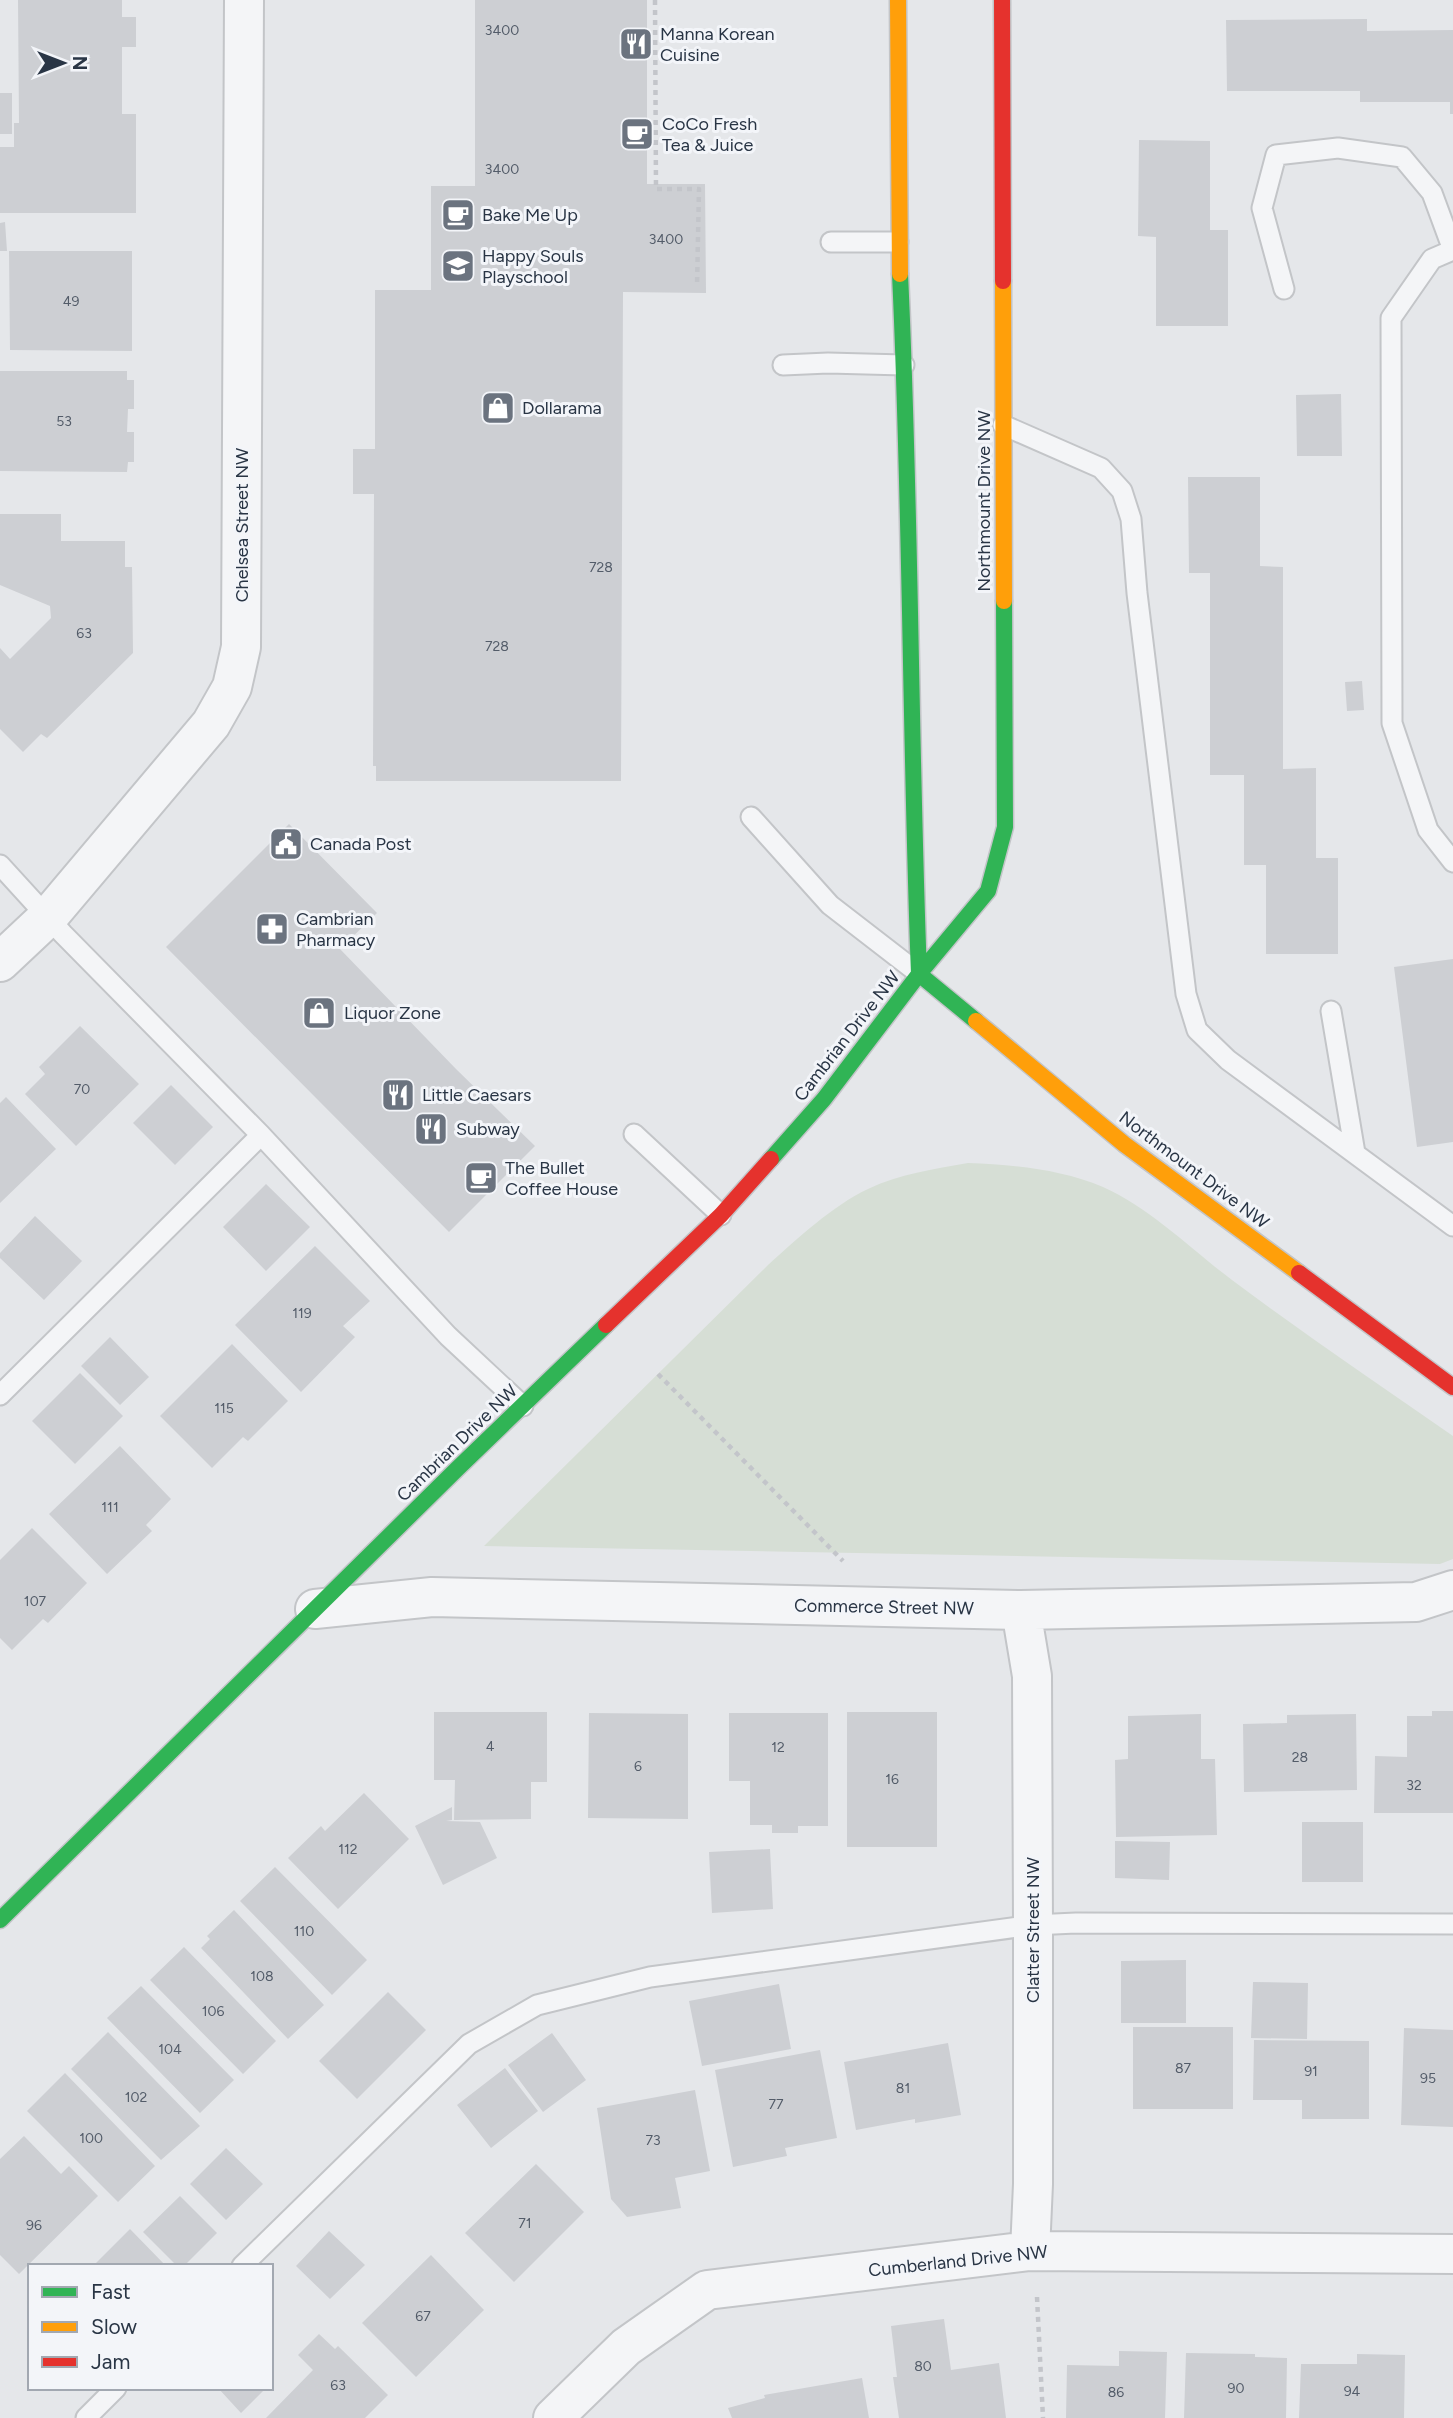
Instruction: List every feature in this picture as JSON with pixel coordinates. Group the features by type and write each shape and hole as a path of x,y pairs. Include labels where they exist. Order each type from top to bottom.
{"street":[{"name":"Chelsea Street NW","path":"0,962 49,916 211,724 232,687 241,647 244,0"},
{"path":"898,0 898,242 904,365 919,974"},
{"name":"Northmount Drive NW","path":"1002,0 1005,827 988,891 919,974 1124,1144 1453,1387"},
{"name":"Cambrian Drive NW","path":"0,1920 315,1609 721,1215 824,1099 919,974"},
{"name":"Commerce Street NW","path":"315,1609 432,1597 1021,1610 1416,1602 1453,1590"},
{"name":"Clatter Street NW","path":"1021,1610 1032,1676 1033,2170 1030,2251"},
{"name":"Cumberland Drive NW","path":"554,2418 626,2347 707,2290 1030,2251 1453,2254"}],"lane":[{"path":"1284,289 1262,208 1276,155 1338,148 1402,157 1432,193 1453,250 1432,259 1391,318 1392,723 1428,830 1453,862"},
{"path":"831,242 898,242"},
{"path":"783,365 904,365"},
{"path":"1003,425 1101,468 1122,491 1131,519 1137,593 1186,994 1197,1030 1228,1060 1453,1226"},
{"path":"751,817 830,905 919,974"},
{"path":"0,865 63,934 261,1135 448,1336 523,1406"},
{"path":"1331,1011 1355,1153"},
{"path":"634,1134 721,1215"},
{"path":"0,1395 261,1135"},
{"path":"244,2264 469,2044 537,2005 650,1977 1033,1925 1453,1924"},
{"path":"86,2418 114,2390"}],"path":[{"path":"655,0 656,189 699,189 697,287"},
{"path":"658,1374 888,1607"},
{"path":"1037,2297 1044,2418"}],"shaded area":[{"path":"968,1163 1054,1172 1087,1181 1120,1196 1153,1217 1287,1320 1453,1436 1453,1559 1440,1564 484,1546 768,1265 815,1224 841,1204 892,1179"}],"building":[{"path":"18,0 122,0 122,17 136,17 136,47 122,47 122,114 136,114 136,213 0,213 0,147 14,147 14,123 19,123"},
{"path":"475,0 647,0 647,184 705,184 706,293 623,292 621,781 376,781 376,766 373,766 374,494 353,494 353,449 375,449 375,290 431,290 431,186 475,186"},
{"path":"1367,19 1367,31 1453,30 1453,114 1450,114 1450,102 1360,102 1360,91 1227,91 1226,20"},
{"path":"0,93 12,93 12,134 0,134"},
{"path":"1139,140 1210,141 1210,230 1228,230 1228,326 1156,326 1156,237 1138,236"},
{"path":"5,222 7,251 0,251 0,223"},
{"path":"9,251 132,251 132,351 10,350"},
{"path":"0,371 127,371 127,380 134,380 134,409 128,409 127,432 134,432 134,462 128,462 127,472 0,471"},
{"path":"1341,394 1342,456 1297,456 1296,395"},
{"path":"1188,477 1260,477 1260,566 1283,567 1283,769 1316,768 1316,858 1338,858 1338,954 1266,954 1266,865 1244,865 1244,775 1210,775 1210,573 1189,573"},
{"path":"0,514 61,514 61,541 125,541 125,567 132,567 133,653 47,738 41,734 23,752 0,729 0,648 10,659 51,618 50,606 0,585"},
{"path":"1362,681 1364,710 1347,711 1345,682"},
{"path":"289,824 377,913 340,949 535,1146 449,1232 166,947"},
{"path":"1453,959 1453,1142 1417,1147 1394,967"},
{"path":"80,1026 139,1084 76,1146 25,1094 45,1074 39,1067"},
{"path":"171,1085 213,1127 175,1165 133,1123"},
{"path":"6,1097 56,1149 0,1203 0,1103"},
{"path":"266,1184 310,1227 266,1271 223,1227"},
{"path":"35,1216 82,1261 44,1300 0,1258 0,1253"},
{"path":"315,1246 370,1301 343,1326 355,1337 301,1392 235,1325"},
{"path":"110,1337 149,1377 120,1405 81,1366"},
{"path":"232,1344 288,1401 248,1441 243,1437 212,1468 160,1416"},
{"path":"80,1373 123,1416 75,1464 32,1421"},
{"path":"120,1446 171,1499 146,1525 152,1531 107,1574 49,1514"},
{"path":"32,1528 87,1583 48,1623 43,1619 12,1650 0,1638 0,1560"},
{"path":"1432,1711 1453,1711 1453,1813 1374,1813 1375,1756 1407,1757 1407,1716 1432,1716"},
{"path":"434,1712 547,1712 547,1782 531,1782 531,1819 454,1820 455,1780 434,1780"},
{"path":"847,1712 937,1712 937,1847 847,1847"},
{"path":"589,1713 688,1714 688,1819 588,1818"},
{"path":"729,1713 828,1713 828,1826 798,1826 798,1833 772,1833 772,1825 750,1825 750,1781 729,1781"},
{"path":"1201,1714 1201,1759 1215,1759 1217,1835 1116,1837 1115,1760 1128,1759 1128,1716"},
{"path":"1356,1714 1357,1790 1244,1792 1243,1724 1287,1723 1287,1715"},
{"path":"364,1793 409,1839 338,1909 288,1858 321,1826 325,1831"},
{"path":"452,1807 452,1820 446,1821 480,1822 497,1858 443,1885 415,1826"},
{"path":"1302,1822 1363,1822 1363,1882 1302,1882"},
{"path":"1115,1841 1170,1842 1169,1880 1115,1878"},
{"path":"770,1849 773,1909 712,1913 709,1852"},
{"path":"275,1867 367,1960 332,1995 240,1901"},
{"path":"234,1910 324,2005 288,2039 201,1948 210,1939 207,1936"},
{"path":"184,1947 276,2041 243,2074 150,1980"},
{"path":"1186,1960 1186,2023 1121,2023 1121,1961"},
{"path":"1253,1982 1308,1983 1307,2039 1251,2038"},
{"path":"779,1984 791,2049 702,2066 689,2001"},
{"path":"141,1986 234,2080 200,2113 107,2018"},
{"path":"388,1992 426,2030 357,2099 319,2061"},
{"path":"1133,2027 1233,2027 1233,2109 1133,2109"},
{"path":"1404,2028 1453,2030 1453,2127 1401,2125"},
{"path":"108,2032 200,2126 161,2160 71,2069"},
{"path":"552,2033 586,2080 543,2112 508,2065"},
{"path":"1254,2040 1369,2041 1369,2119 1302,2119 1302,2100 1253,2100"},
{"path":"948,2043 961,2115 915,2123 915,2119 856,2130 844,2062"},
{"path":"820,2050 837,2138 785,2148 787,2156 733,2167 715,2070"},
{"path":"505,2068 538,2111 491,2148 457,2105"},
{"path":"65,2073 155,2166 118,2202 27,2111"},
{"path":"695,2090 710,2171 675,2178 681,2208 627,2217 611,2199 597,2108"},
{"path":"24,2136 61,2174 69,2166 98,2196 19,2274 0,2255 0,2159"},
{"path":"226,2148 263,2184 226,2220 190,2184"},
{"path":"536,2164 584,2212 514,2282 465,2233"},
{"path":"180,2196 217,2233 186,2264 175,2264 143,2232"},
{"path":"130,2229 164,2264 95,2264"},
{"path":"329,2231 365,2265 330,2299 296,2266"},
{"path":"431,2255 484,2310 416,2377 362,2323"},
{"path":"944,2319 951,2370 999,2363 1006,2418 899,2418 893,2377 897,2377 891,2326"},
{"path":"319,2334 335,2349 338,2346 388,2395 365,2418 266,2418 313,2370 298,2355"},
{"path":"1119,2351 1167,2352 1165,2418 1066,2418 1067,2365 1119,2366"},
{"path":"1186,2353 1255,2354 1255,2357 1287,2358 1286,2418 1184,2418"},
{"path":"1357,2354 1405,2355 1404,2418 1299,2418 1301,2364 1357,2364"},
{"path":"862,2378 869,2418 732,2418 728,2408 765,2398 764,2395"},
{"path":"220,2390 264,2390 241,2413"}],"traffic: fast":[{"path":"900,274 919,974 976,1021"},
{"path":"771,1159 824,1099 919,974 988,891 1005,827 1004,601"},
{"path":"0,1920 606,1325"}],"traffic: slow":[{"path":"898,0 900,274"},
{"path":"1003,281 1004,601"},
{"path":"976,1021 1124,1144 1299,1273"}],"traffic: jam":[{"path":"1002,0 1003,281"},
{"path":"606,1325 721,1215 771,1159"},
{"path":"1299,1273 1453,1387"}],"place":[{"name":"Manna Korean Cuisine","path":"636,44"},
{"name":"CoCo Fresh Tea & Juice","path":"637,134"},
{"name":"Bake Me Up","path":"458,215"},
{"name":"Happy Souls Playschool","path":"458,266"},
{"name":"Dollarama","path":"498,408"},
{"name":"Canada Post","path":"286,844"},
{"name":"Cambrian Pharmacy","path":"272,929"},
{"name":"Liquor Zone","path":"319,1013"},
{"name":"Little Caesars","path":"398,1095"},
{"name":"Subway","path":"431,1129"},
{"name":"The Bullet Coffee House","path":"481,1178"}]}
